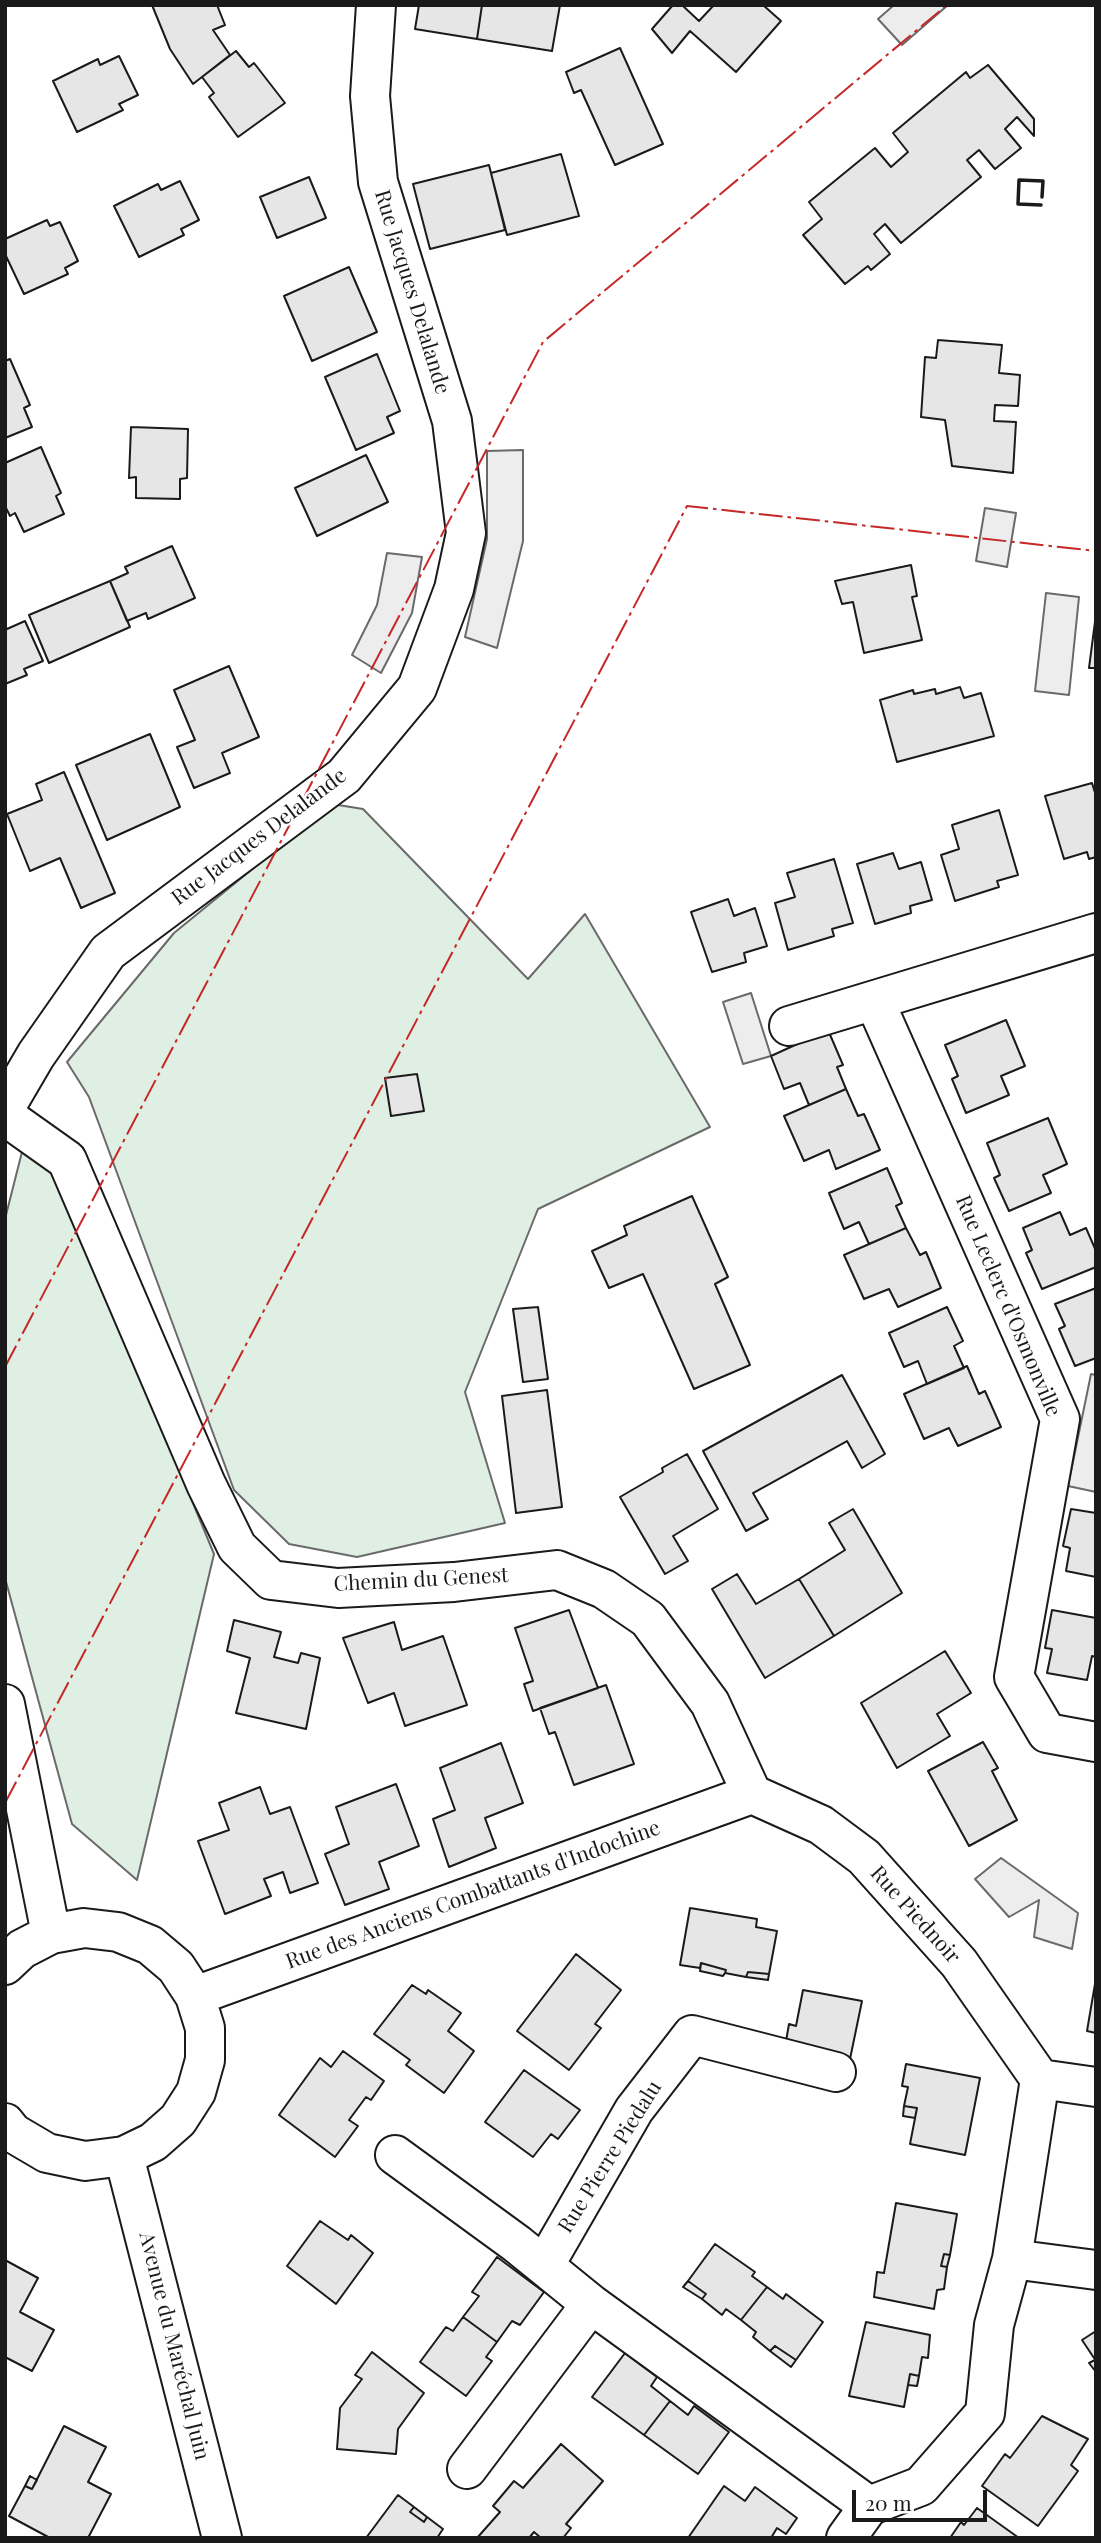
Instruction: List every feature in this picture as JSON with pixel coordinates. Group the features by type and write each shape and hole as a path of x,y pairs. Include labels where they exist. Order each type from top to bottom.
{"street":[{"name":"Rue Jacques Delalande","path":"5,1108 36,1055 108,952 344,776 417,688 453,589 466,533 452,421 377,182 370,96 376,5"},
{"path":"789,1026 1096,933"},
{"name":"Rue Leclerc d'Osmonville","path":"875,1002 1060,1419 1014,1677 1046,1733 1096,1742"},
{"name":"Chemin du Genest","path":"5,1116 67,1160 206,1485 237,1547 271,1580 338,1588 454,1582 557,1570 604,1589 648,1619 710,1703 752,1794"},
{"path":"5,1704 51,1934"},
{"name":"Rue des Anciens Combattants d'Indochine","path":"195,1996 752,1794"},
{"name":"Rue Piednoir","path":"752,1794 821,1825 864,1857 959,1963 1041,2079"},
{"path":"5,1965 22,1949 51,1934 85,1928 118,1931 140,1940 176,1967 195,1996 205,2028 205,2060 196,2092 178,2120 162,2135 124,2156 85,2161 47,2153 13,2133 5,2123"},
{"name":"Rue Pierre Piedalu","path":"544,2266 634,2110 692,2035 836,2072"},
{"path":"846,2538 869,2506 921,2486 985,2413 994,2325 1012,2259 1041,2079 1096,2087"},
{"path":"395,2155 591,2304 869,2506"},
{"name":"Avenue du Maréchal Juin","path":"124,2156 222,2538"},
{"path":"1012,2259 1096,2270"},
{"path":"467,2469 591,2304"}],"green space":[{"path":"332,804 363,809 528,979 585,914 710,1127 538,1209 465,1392 505,1523 357,1557 289,1544 234,1490 89,1097 67,1062 174,933"},
{"path":"24,1144 53,1164 214,1554 137,1880 72,1824 5,1578 5,1219"}],"shaded area":[{"path":"894,5 948,5 902,45 878,19"},
{"path":"523,450 523,541 497,648 465,637 487,539 487,451"},
{"path":"985,508 1016,513 1007,567 976,561"},
{"path":"387,553 422,557 412,613 381,673 352,655 377,605"},
{"path":"1046,593 1079,597 1069,695 1035,691"},
{"path":"751,993 771,1056 743,1064 723,1002"},
{"path":"1091,1374 1096,1375 1096,1492 1068,1486"},
{"path":"1001,1858 1078,1913 1072,1949 1034,1937 1039,1900 1009,1917 975,1879"}],"building":[{"path":"152,5 217,5 225,25 213,30 230,55 193,84 170,49"},
{"path":"419,5 482,5 477,39 415,29"},
{"path":"482,5 560,5 552,51 477,39"},
{"path":"673,5 682,5 699,21 714,5 763,5 781,21 736,72 690,31 672,53 652,29"},
{"path":"620,48 663,144 615,165 581,90 574,93 566,72"},
{"path":"236,51 249,67 254,63 285,103 238,137 209,97 214,93 202,77"},
{"path":"119,56 138,95 119,104 123,110 77,132 53,81 98,59 100,65"},
{"path":"988,65 1034,119 1034,136 1017,117 1005,129 1021,148 995,169 979,150 967,160 981,177 901,243 885,224 874,234 890,254 871,270 868,266 845,284 803,235 822,219 809,202 875,148 891,167 908,152 893,133 966,72 970,78"},
{"path":"561,154 579,216 507,235 491,173"},
{"path":"489,165 505,230 430,249 413,184"},
{"path":"309,177 326,218 277,238 260,197"},
{"path":"180,181 199,220 181,229 184,235 139,257 114,206 158,184 161,190"},
{"path":"47,220 50,226 60,222 78,261 65,268 68,274 24,294 5,254 5,239"},
{"path":"349,267 377,332 312,361 284,296"},
{"path":"938,340 1002,345 999,373 1020,375 1018,406 995,405 994,421 1016,422 1013,473 952,466 945,420 921,417 925,357 936,358"},
{"path":"377,354 400,411 387,417 394,433 356,450 325,377"},
{"path":"10,359 30,405 24,408 32,427 5,438 5,361"},
{"path":"131,427 188,429 187,478 180,479 180,499 136,498 136,477 129,478"},
{"path":"41,447 61,493 56,496 64,514 24,532 15,513 10,516 5,506 5,463"},
{"path":"366,455 388,502 317,536 295,488"},
{"path":"172,546 195,598 148,619 146,613 127,621 110,581 128,573 125,567"},
{"path":"911,565 917,596 912,597 922,640 864,653 853,602 842,604 835,581"},
{"path":"110,581 130,627 49,663 29,615"},
{"path":"1096,614 1096,668 1089,668"},
{"path":"25,621 43,661 24,669 27,675 5,684 5,626 7,629"},
{"path":"229,666 259,737 222,753 230,773 194,788 177,747 195,740 174,690"},
{"path":"960,687 964,698 981,693 994,736 897,762 880,700 913,690 914,694 935,689 936,694"},
{"path":"150,734 180,807 107,840 76,765"},
{"path":"64,772 115,893 81,908 60,858 30,871 7,814 42,800 36,784"},
{"path":"1092,783 1096,796 1096,857 1089,859 1087,852 1064,859 1045,796"},
{"path":"999,810 1018,875 997,881 999,887 955,901 941,855 959,849 952,825"},
{"path":"893,853 899,869 921,862 932,900 910,906 911,913 875,924 857,864"},
{"path":"834,859 853,923 832,929 834,936 788,950 775,903 795,897 787,873"},
{"path":"728,899 734,916 755,908 767,946 744,953 746,962 712,972 691,912"},
{"path":"1006,1020 1025,1066 1001,1076 1009,1095 966,1113 952,1079 958,1076 945,1045"},
{"path":"828,1030 843,1065 837,1067 846,1089 809,1105 800,1083 784,1089 771,1056"},
{"path":"417,1074 424,1111 391,1116 385,1078"},
{"path":"846,1089 858,1116 864,1114 880,1150 836,1169 829,1150 804,1161 784,1116"},
{"path":"1048,1118 1067,1164 1043,1175 1051,1193 1009,1211 994,1178 1000,1175 987,1143"},
{"path":"887,1168 902,1203 896,1206 906,1228 869,1244 859,1222 844,1229 829,1193"},
{"path":"692,1196 728,1277 715,1284 750,1365 694,1389 643,1274 609,1288 592,1251 627,1235 624,1226"},
{"path":"1060,1212 1070,1235 1086,1228 1096,1251 1096,1267 1042,1289 1026,1253 1032,1250 1023,1228"},
{"path":"906,1228 920,1255 926,1252 941,1288 898,1307 889,1289 864,1299 844,1255"},
{"path":"1096,1288 1096,1358 1075,1366 1059,1329 1065,1326 1055,1304"},
{"path":"538,1307 548,1379 523,1382 513,1309"},
{"path":"947,1307 963,1341 954,1346 964,1368 927,1384 918,1361 904,1367 889,1333"},
{"path":"967,1366 979,1394 985,1391 1001,1427 958,1446 949,1428 924,1439 904,1394"},
{"path":"842,1375 885,1454 862,1468 847,1441 753,1493 768,1519 746,1531 703,1451"},
{"path":"547,1390 562,1507 516,1513 502,1396"},
{"path":"687,1454 718,1509 673,1536 688,1561 665,1574 620,1497 663,1472 662,1468"},
{"path":"853,1509 902,1593 834,1636 799,1579 845,1550 829,1523"},
{"path":"1071,1509 1096,1513 1096,1577 1066,1571 1070,1548 1063,1546"},
{"path":"737,1574 756,1604 799,1579 834,1636 765,1678 712,1589"},
{"path":"569,1610 598,1688 533,1711 524,1684 533,1681 515,1628"},
{"path":"1052,1610 1096,1618 1096,1657 1092,1656 1087,1680 1047,1673 1052,1649 1045,1648"},
{"path":"234,1620 281,1632 274,1657 298,1663 301,1653 320,1658 306,1729 236,1713 250,1658 227,1651"},
{"path":"394,1622 402,1650 443,1636 467,1705 405,1726 394,1693 368,1703 343,1638"},
{"path":"945,1651 971,1693 937,1714 950,1736 897,1768 861,1703"},
{"path":"606,1685 634,1764 574,1785 555,1732 549,1734 540,1708"},
{"path":"983,1742 998,1768 992,1771 1017,1820 969,1846 928,1771"},
{"path":"501,1743 523,1803 485,1818 496,1848 449,1867 433,1819 455,1810 440,1768"},
{"path":"396,1784 419,1846 379,1862 389,1889 345,1905 325,1854 349,1844 336,1807"},
{"path":"260,1787 270,1814 290,1807 318,1883 290,1893 283,1872 264,1879 271,1896 225,1914 198,1841 229,1830 219,1803"},
{"path":"690,1908 757,1919 756,1927 777,1931 769,1974 748,1972 746,1977 725,1973 726,1970 701,1963 700,1968 680,1965"},
{"path":"576,1954 621,1990 595,2024 601,2028 569,2070 517,2031"},
{"path":"701,1963 726,1970 725,1973 723,1976 700,1971"},
{"path":"748,1972 769,1974 768,1980 746,1977"},
{"path":"1096,1984 1096,2033 1087,2031"},
{"path":"412,1985 426,1994 428,1990 461,2013 448,2031 474,2051 444,2093 406,2065 410,2060 374,2034"},
{"path":"803,1990 862,2001 850,2059 785,2047 789,2024 796,2026"},
{"path":"343,2051 384,2081 371,2100 366,2097 349,2120 358,2126 335,2157 279,2115 320,2058 331,2067"},
{"path":"906,2064 980,2078 965,2155 910,2144 917,2108 904,2106 908,2087 902,2086"},
{"path":"524,2070 580,2110 558,2139 551,2134 533,2157 485,2122"},
{"path":"904,2106 917,2108 915,2118 903,2116"},
{"path":"896,2203 957,2214 950,2255 944,2254 941,2266 947,2267 944,2289 937,2290 934,2309 874,2297 877,2272 884,2273"},
{"path":"320,2221 348,2240 351,2235 373,2253 336,2304 287,2266"},
{"path":"715,2244 755,2272 752,2276 767,2287 741,2320 726,2309 722,2315 702,2299 706,2294 688,2281"},
{"path":"944,2254 950,2255 947,2267 941,2266"},
{"path":"497,2257 544,2292 520,2325 512,2321 497,2342 463,2317 479,2296 472,2292"},
{"path":"5,2260 38,2278 20,2312 54,2330 32,2371 5,2357"},
{"path":"688,2281 706,2294 702,2299 683,2287"},
{"path":"767,2287 783,2299 786,2294 823,2322 796,2360 775,2346 770,2351 753,2337 756,2332 741,2320"},
{"path":"463,2317 497,2342 486,2357 492,2361 466,2396 420,2362 446,2327 453,2331"},
{"path":"866,2322 930,2335 928,2358 922,2357 919,2376 910,2374 904,2407 849,2396"},
{"path":"1096,2331 1096,2361 1082,2340"},
{"path":"775,2346 796,2360 791,2367 770,2351"},
{"path":"372,2352 424,2393 398,2429 396,2454 337,2449 340,2408 362,2379 355,2375"},
{"path":"625,2353 657,2377 651,2386 670,2401 644,2435 592,2397"},
{"path":"1096,2361 1096,2372 1089,2363"},
{"path":"910,2374 919,2376 917,2386 908,2385"},
{"path":"670,2401 688,2415 694,2406 729,2432 698,2474 644,2435"},
{"path":"1042,2416 1088,2439 1071,2465 1078,2471 1038,2526 982,2486 1005,2454 1010,2458"},
{"path":"64,2426 106,2447 88,2482 111,2494 88,2538 50,2538 9,2516 25,2486 32,2489"},
{"path":"561,2444 603,2481 566,2524 571,2528 563,2538 541,2538 534,2532 529,2538 477,2538 500,2512 493,2506 514,2481 523,2488"},
{"path":"30,2476 37,2480 32,2489 25,2486"},
{"path":"724,2486 745,2501 755,2487 797,2518 786,2534 777,2528 771,2538 688,2538"},
{"path":"398,2495 414,2507 410,2512 424,2522 427,2517 443,2529 437,2538 366,2538"},
{"path":"414,2507 427,2517 424,2522 410,2512"},
{"path":"977,2508 1019,2538 950,2538 961,2522 964,2525"}],"wall":[{"path":"1041,205 1018,204 1019,180 1043,181 1042,197"}],"power":[{"path":"5,1367 543,342 947,5"},
{"path":"5,1803 687,506 1096,551"}]}
